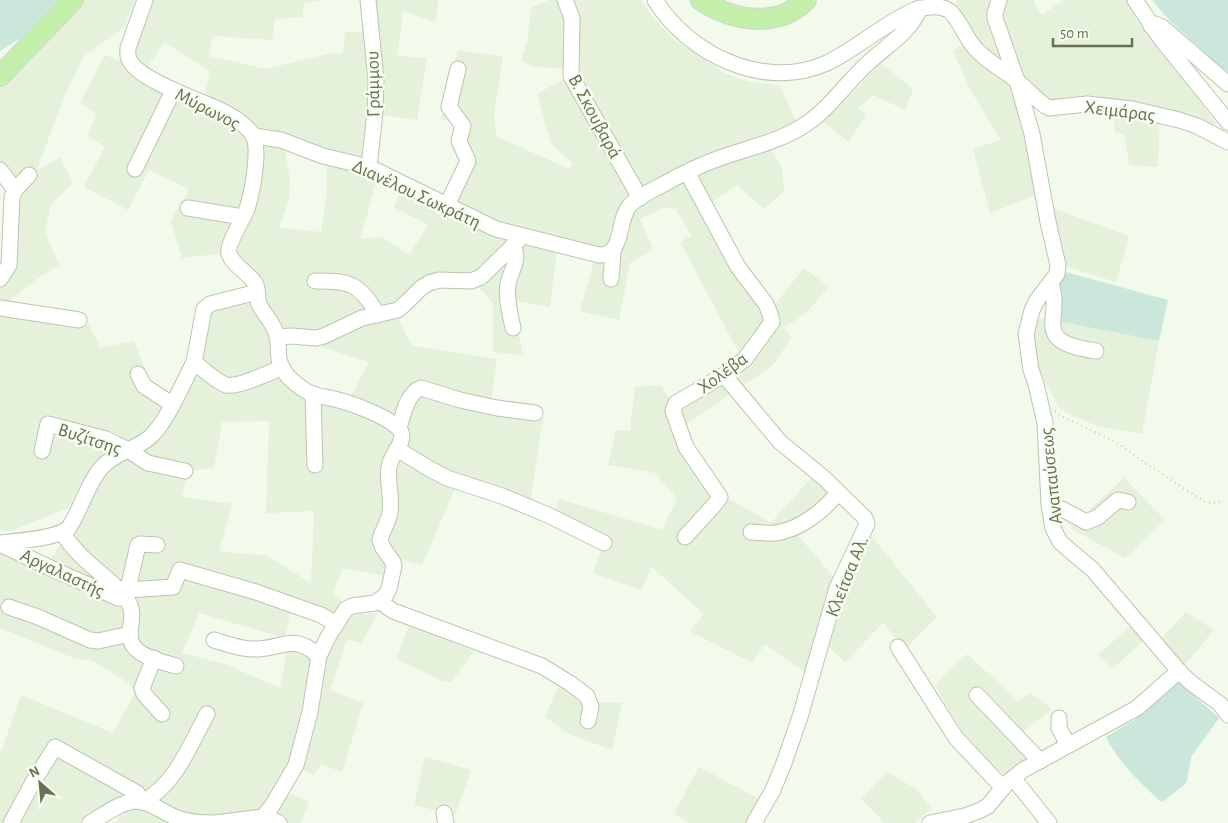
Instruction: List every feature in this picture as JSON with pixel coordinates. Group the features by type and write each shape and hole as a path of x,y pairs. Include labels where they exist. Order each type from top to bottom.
{"main road":[{"path":"0,76 72,0"},
{"path":"701,0 732,14 762,19 790,13 806,0"}],"street":[{"name":"Μύρωνος","path":"145,0 128,48 128,59 134,67 173,91 225,112 246,127 254,136 256,143 250,199 244,217 228,250 234,260 252,279 257,292 258,302 272,322 277,338"},
{"name":"Γράμμου","path":"368,0 376,80 375,112 369,167"},
{"name":"Β. Σκουβαρά","path":"565,0 572,18 571,76 640,198"},
{"path":"655,0 676,26 710,52 727,62 744,68 776,73 806,70 829,62 911,12 920,8 949,5"},
{"name":"Αναπαύσεως","path":"999,0 995,18 1017,81 1032,134 1058,265 1057,274 1032,310 1026,334 1031,370 1045,423 1053,528 1060,542 1093,570 1179,671 1190,682 1220,704 1228,715"},
{"path":"1135,0 1151,26 1228,122"},
{"name":"Χειμάρας","path":"949,5 974,47 988,60 1017,81 1039,102 1049,108 1087,104 1141,111 1197,126 1228,142"},
{"path":"611,279 613,251 618,240 624,214 631,204 687,172 778,138 806,124 833,100 868,63 909,28 920,8"},
{"path":"1151,26 1155,24 1162,27 1228,84"},
{"path":"447,205 468,161 460,141 463,126 449,107 458,69"},
{"path":"135,169 173,91"},
{"name":"Διανέλου Σωκράτη","path":"254,136 281,140 323,156 369,167 517,242 599,255 605,255 613,251"},
{"path":"0,170 15,190"},
{"name":"Χολέβα","path":"685,537 720,497 689,452 673,409 676,403 724,375 749,355 770,326 772,318 766,304 738,267 687,172"},
{"path":"0,279 9,265 11,206 15,190 29,175"},
{"path":"188,208 244,217"},
{"path":"262,820 296,765 310,712 319,656 336,624 349,607 372,604 379,601 389,589 394,566 380,540 390,514 389,464 402,436 399,428 391,422 353,405 313,394 292,380 282,367 277,338 291,336 316,338 362,318 398,310 429,282 439,280 471,281 478,279 517,242"},
{"path":"513,328 507,298 508,284 516,259 515,250 517,242"},
{"path":"315,281 339,281 350,284 360,290 378,315"},
{"path":"1051,282 1054,301 1052,324 1059,340 1067,344 1096,351"},
{"path":"0,543 62,532 70,526 88,488 101,469 117,456 146,440 157,431 194,362 204,309 210,304 257,292"},
{"path":"0,308 79,320"},
{"path":"194,362 227,385 265,375 282,367"},
{"path":"138,374 144,386 172,404"},
{"name":"Κλείτσα Αλ.","path":"724,375 780,442 838,492 865,518 867,524 837,588 800,717 784,764 773,790 754,823"},
{"path":"399,428 411,396 415,391 422,388 460,400 497,408 535,413"},
{"path":"313,394 315,465"},
{"name":"Βυζίτσης","path":"42,451 48,424 106,439 148,463 185,471"},
{"path":"397,449 447,478 502,496 604,543"},
{"path":"751,532 774,534 790,530 820,511 838,492"},
{"path":"1050,507 1062,509 1086,522 1098,517 1118,500 1128,502"},
{"path":"62,532 69,543 85,560 127,594"},
{"name":"Αργαλαστής","path":"0,543 118,598 127,594 173,587 180,570 256,592 321,615 336,624"},
{"path":"156,545 138,545 127,594 132,614 130,634 132,644 139,652 176,666"},
{"path":"379,601 399,614 542,666 587,696 591,707 588,721"},
{"path":"9,607 38,617 90,640 98,641 130,634"},
{"path":"214,640 243,648 255,649 278,644 296,643 305,645 319,656"},
{"path":"898,647 956,738 1042,812 1049,823"},
{"path":"154,658 142,688 144,694 162,714"},
{"path":"930,823 965,816 982,810 988,806 1008,783 1040,761 1138,708 1179,671"},
{"path":"977,695 1040,761"},
{"path":"142,802 152,797 174,773 207,714"},
{"path":"1059,718 1059,728 1068,745"},
{"path":"11,823 55,747 137,793 142,802"},
{"path":"90,823 119,807 135,801 142,802 175,820 213,823 269,818 279,823"},
{"path":"112,823 119,807"}],"path":[{"path":"1052,407 1061,416 1103,434 1116,442 1205,502 1214,503 1222,501"}],"shaded area":[{"path":"0,0 57,0 21,38 0,51"},
{"path":"85,0 135,0 124,27 84,56 64,97 36,172 60,157 73,183 51,204 45,232 59,265 38,278 5,304 0,303 0,284 13,208 0,163 0,87"},
{"path":"148,0 325,0 304,3 302,17 275,19 272,40 213,36 209,56 266,69 327,54 343,53 345,32 373,31 372,0 438,0 436,22 403,11 397,56 427,58 417,120 369,113 364,163 257,129 204,100 210,71 164,42 145,70 130,55"},
{"path":"549,0 641,0 650,14 671,37 724,73 749,82 780,85 797,124 766,138 782,169 784,191 764,209 737,185 702,209 765,317 764,325 739,353 680,242 692,236 676,209 663,208 640,219 653,249 630,263 619,320 580,311 597,251 515,232 450,203 467,168 463,145 468,127 441,119 458,50 503,57 494,114 496,136 569,169 573,163 551,144 537,94 573,74 572,69 534,67 521,60 527,42 531,8"},
{"path":"956,0 1035,0 1034,3 1042,15 1064,0 1129,0 1146,27 1216,123 1211,128 1160,110 1158,167 1129,165 1125,135 1115,132 1113,103 1052,105 1021,76 1008,85 1016,93 1038,194 990,213 973,149 1001,140 971,91 953,51 972,39 956,7"},
{"path":"1152,0 1228,0 1228,74 1168,19"},
{"path":"105,55 118,60 167,92 284,145 290,180 289,199 279,228 321,232 327,193 327,160 378,176 360,239 382,237 409,255 428,225 394,207 402,188 557,248 550,307 512,300 523,355 493,352 493,303 470,278 442,275 395,307 320,333 282,334 234,252 182,258 171,221 189,189 149,170 128,210 84,187 105,147 87,135 97,114 80,102"},
{"path":"880,63 913,89 905,110 873,95 857,109 866,114 849,142 822,121 853,93"},
{"path":"1052,208 1129,236 1116,282 1062,265"},
{"path":"804,268 828,287 808,311 784,328 791,338 773,365 684,426 678,404 781,321 772,308"},
{"path":"1062,271 1168,300 1159,341 1056,321"},
{"path":"253,300 269,325 275,362 345,408 369,362 321,347 323,343 367,322 398,318 412,346 497,359 490,409 543,418 530,504 456,486 422,565 383,554 388,566 387,576 343,568 332,594 344,603 335,620 293,601 285,638 199,613 182,653 225,664 280,688 288,647 313,658 294,757 263,811 201,818 130,796 95,811 100,823 0,823 0,755 21,695 113,733 135,693 129,683 91,660 76,659 0,628 0,549 45,569 111,464 129,454 187,474 182,497 232,504 219,551 267,556 311,583 314,511 266,513 269,421 222,422 214,468 196,470 150,459 140,451 155,437 208,311"},
{"path":"0,313 89,325 100,348 134,341 150,383 164,404 141,437 96,463 84,478 68,508 11,531 0,531"},
{"path":"1038,318 1159,341 1142,434 1097,426 1059,408 1036,365 1032,348"},
{"path":"661,385 670,401 671,418 726,497 771,523 814,475 834,494 790,526 842,587 869,533 937,617 905,649 883,623 845,662 817,636 808,674 765,644 752,663 690,631 704,614 652,567 641,590 593,573 607,537 554,514 559,499 662,530 677,498 655,473 608,465 616,430 630,431 635,387"},
{"path":"1124,478 1165,520 1125,558 1070,528"},
{"path":"1186,612 1214,630 1181,669 1158,642"},
{"path":"378,613 361,643 347,639 330,690 363,703 342,772 321,764 314,775 300,768 323,657 348,615"},
{"path":"409,624 474,651 451,682 440,680 397,659"},
{"path":"1133,624 1146,638 1113,668 1098,655"},
{"path":"967,654 1018,701 1030,693 1052,709 1010,742 1029,762 1007,778 965,736 935,685"},
{"path":"560,682 586,698 598,702 622,703 612,750 569,734 545,717"},
{"path":"1179,682 1219,718 1191,757 1187,781 1162,802 1131,772 1117,755 1106,737 1136,719"},
{"path":"425,757 471,770 455,815 414,805"},
{"path":"699,767 761,800 748,823 690,823 674,814"},
{"path":"887,772 916,789 931,808 915,823 881,823 883,821 861,799"},
{"path":"286,792 309,801 301,823 285,823 271,815"},
{"path":"133,806 172,823 116,823 122,809"}]}
